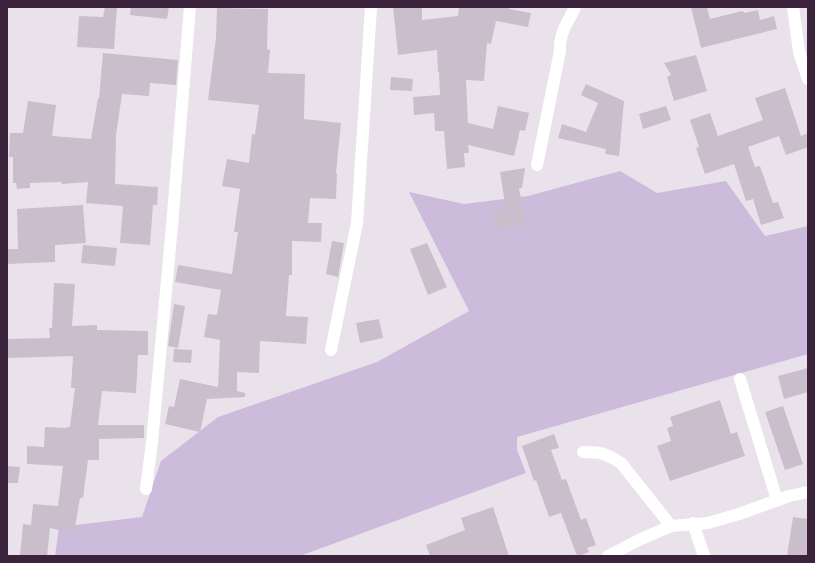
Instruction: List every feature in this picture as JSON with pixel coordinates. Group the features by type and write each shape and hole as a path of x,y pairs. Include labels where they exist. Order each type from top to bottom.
{"street":[{"path":"146,489 152,442 168,272 190,7"},
{"path":"331,350 357,223 371,7"},
{"path":"537,165 560,51 560,41 564,26 575,7"},
{"path":"793,7 799,52 808,79"},
{"path":"740,379 777,500"},
{"path":"583,452 601,452 611,456 621,463 671,526"},
{"path":"608,556 653,533 671,526 708,522 789,496 808,492"},
{"path":"693,523 704,556"}],"shaded area":[{"path":"620,171 657,193 726,181 765,236 808,226 808,354 517,437 517,450 526,473 300,556 55,556 59,527 142,517 161,461 218,417 377,362 469,311 409,192 464,204 528,196"}],"building":[{"path":"105,7 117,7 114,49 77,47 79,16 103,17"},
{"path":"131,7 169,7 167,19 130,15"},
{"path":"393,7 422,7 422,20 458,16 459,7 510,7 509,9 531,13 528,27 496,21 491,44 487,43 484,81 466,80 468,123 493,129 498,106 529,113 525,131 520,130 514,156 468,145 469,153 464,153 465,167 447,169 444,131 435,131 434,113 414,115 413,97 440,95 437,50 398,55"},
{"path":"691,7 707,7 710,19 742,11 745,13 758,10 760,20 774,16 777,29 701,48"},
{"path":"217,8 268,9 267,49 270,50 268,73 305,74 304,119 341,123 336,173 336,199 310,198 308,223 322,223 321,242 292,241 292,275 289,275 286,316 308,317 306,344 260,341 259,373 237,372 237,391 245,393 245,397 207,399 200,432 165,424 169,406 174,407 180,379 218,387 220,340 204,337 208,314 217,315 221,290 175,282 178,265 232,274 238,232 234,232 240,189 222,186 227,159 249,163 252,134 255,135 259,105 208,100 216,38"},
{"path":"103,53 178,60 176,85 150,83 149,96 122,94 116,135 115,184 158,187 157,205 153,205 150,245 120,243 123,206 86,203 88,182 62,184 61,182 30,183 30,188 17,189 16,183 13,183 13,157 9,157 10,133 23,133 28,101 56,105 52,136 91,139 98,98 99,99"},
{"path":"696,55 707,91 674,101 667,77 671,75 664,63"},
{"path":"391,77 413,79 412,91 390,90"},
{"path":"586,84 624,101 619,156 605,154 606,149 558,138 562,124 586,132 598,103 581,95"},
{"path":"785,88 801,136 808,133 808,147 786,155 779,136 748,147 755,167 760,166 773,203 778,202 784,218 761,225 753,199 746,201 734,164 705,174 696,148 699,147 690,120 710,113 718,136 763,120 755,98"},
{"path":"666,106 671,120 643,129 639,114"},
{"path":"525,168 522,188 519,188 526,225 495,230 492,213 506,210 500,172"},
{"path":"83,205 86,243 55,245 55,262 7,264 7,249 18,249 17,209"},
{"path":"332,241 344,243 338,277 326,274"},
{"path":"427,243 447,287 428,295 410,249"},
{"path":"83,245 117,248 115,266 81,263"},
{"path":"54,283 75,284 72,326 97,325 97,330 148,331 148,355 138,355 136,393 102,391 98,425 144,425 144,438 99,439 99,460 88,460 83,498 80,498 74,533 50,528 47,556 20,556 23,524 31,525 33,504 58,506 63,466 27,464 27,446 44,447 45,427 70,427 75,388 71,388 73,356 7,358 7,339 50,338 49,328 52,328"},
{"path":"174,304 185,306 178,348 168,346"},
{"path":"379,319 383,338 360,343 356,323"},
{"path":"174,349 192,350 191,363 173,362"},
{"path":"808,368 808,392 784,399 778,376"},
{"path":"720,400 731,434 737,432 745,456 670,481 657,446 671,441 667,428 673,426 670,417"},
{"path":"783,406 803,464 785,470 765,412"},
{"path":"554,434 559,448 551,450 562,480 566,479 581,520 586,518 596,545 587,548 589,552 579,556 577,556 561,513 549,517 536,480 534,481 522,446"},
{"path":"7,466 20,467 18,483 7,483"},
{"path":"493,507 509,556 430,556 426,545 465,530 461,518"},
{"path":"793,517 808,519 808,556 787,556"}]}
